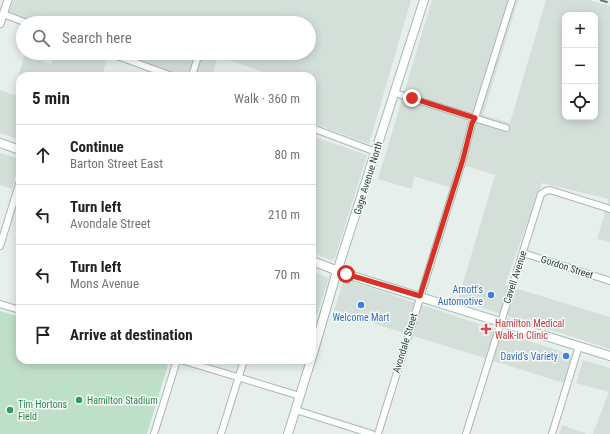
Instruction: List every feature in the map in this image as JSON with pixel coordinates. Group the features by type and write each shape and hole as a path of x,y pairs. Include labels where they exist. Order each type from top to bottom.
{"main road":[{"name":"Gage Avenue North","path":"316,344 424,0"},
{"path":"0,143 16,149"},
{"path":"316,263 338,271 610,356"},
{"path":"288,434 310,364"}],"street":[{"path":"0,24 8,0"},
{"name":"Avondale Street","path":"378,434 463,159 472,123 475,118 512,0"},
{"path":"3,14 16,19"},
{"path":"128,60 161,72"},
{"path":"193,72 197,60"},
{"path":"396,93 506,128"},
{"path":"316,130 376,152"},
{"name":"Cavell Avenue","path":"466,434 540,196 546,191 550,190 610,209"},
{"path":"0,246 16,194"},
{"name":"Gordon Street","path":"523,253 610,281"},
{"path":"0,304 16,309"},
{"path":"552,434 579,346"},
{"path":"154,434 176,364"},
{"path":"193,364 300,396"},
{"path":"221,434 243,364"},
{"path":"296,410 372,434"}],"shaded area":[{"path":"13,0 411,0 369,144 316,124 316,72 262,72 229,60 316,60 316,16 17,16 9,13"},
{"path":"432,0 518,0 483,115 510,123 546,0 589,0 610,6 610,242 597,239 609,199 542,183 505,285 610,317 610,349 458,300 495,175 457,163 451,188 414,176 412,189 378,179"},
{"path":"23,60 39,60 51,64 52,60 106,60 103,72 19,72"},
{"path":"136,60 217,60 213,72 168,72"},
{"path":"0,90 16,96 16,139 0,133"},
{"path":"316,137 367,155 335,258 331,260 316,254"},
{"path":"0,153 16,158 16,174 12,189 0,185"},
{"path":"316,273 329,278 316,314"},
{"path":"344,279 572,355 564,383 334,311"},
{"path":"583,360 610,368 610,434 593,434 609,392 576,383"},
{"path":"562,425 587,434 559,434"}],"green space":[{"name":"Hamilton Stadium","path":"0,311 16,316 16,364 168,364 147,434 0,434"}],"railway":[{"path":"600,0 610,3"}],"place":[{"name":"Arnott's Automotive","path":"491,295"},
{"name":"Welcome Mart","path":"361,305"},
{"name":"Hamilton Medical Walk-in Clinic","path":"486,329"},
{"name":"David's Variety","path":"566,356"},
{"name":"Hamilton Stadium","path":"79,400"},
{"name":"Tim Hortons Field","path":"10,410"}],"route":[{"path":"346,274 420,296 463,159 472,123 475,118 412,98"}]}
